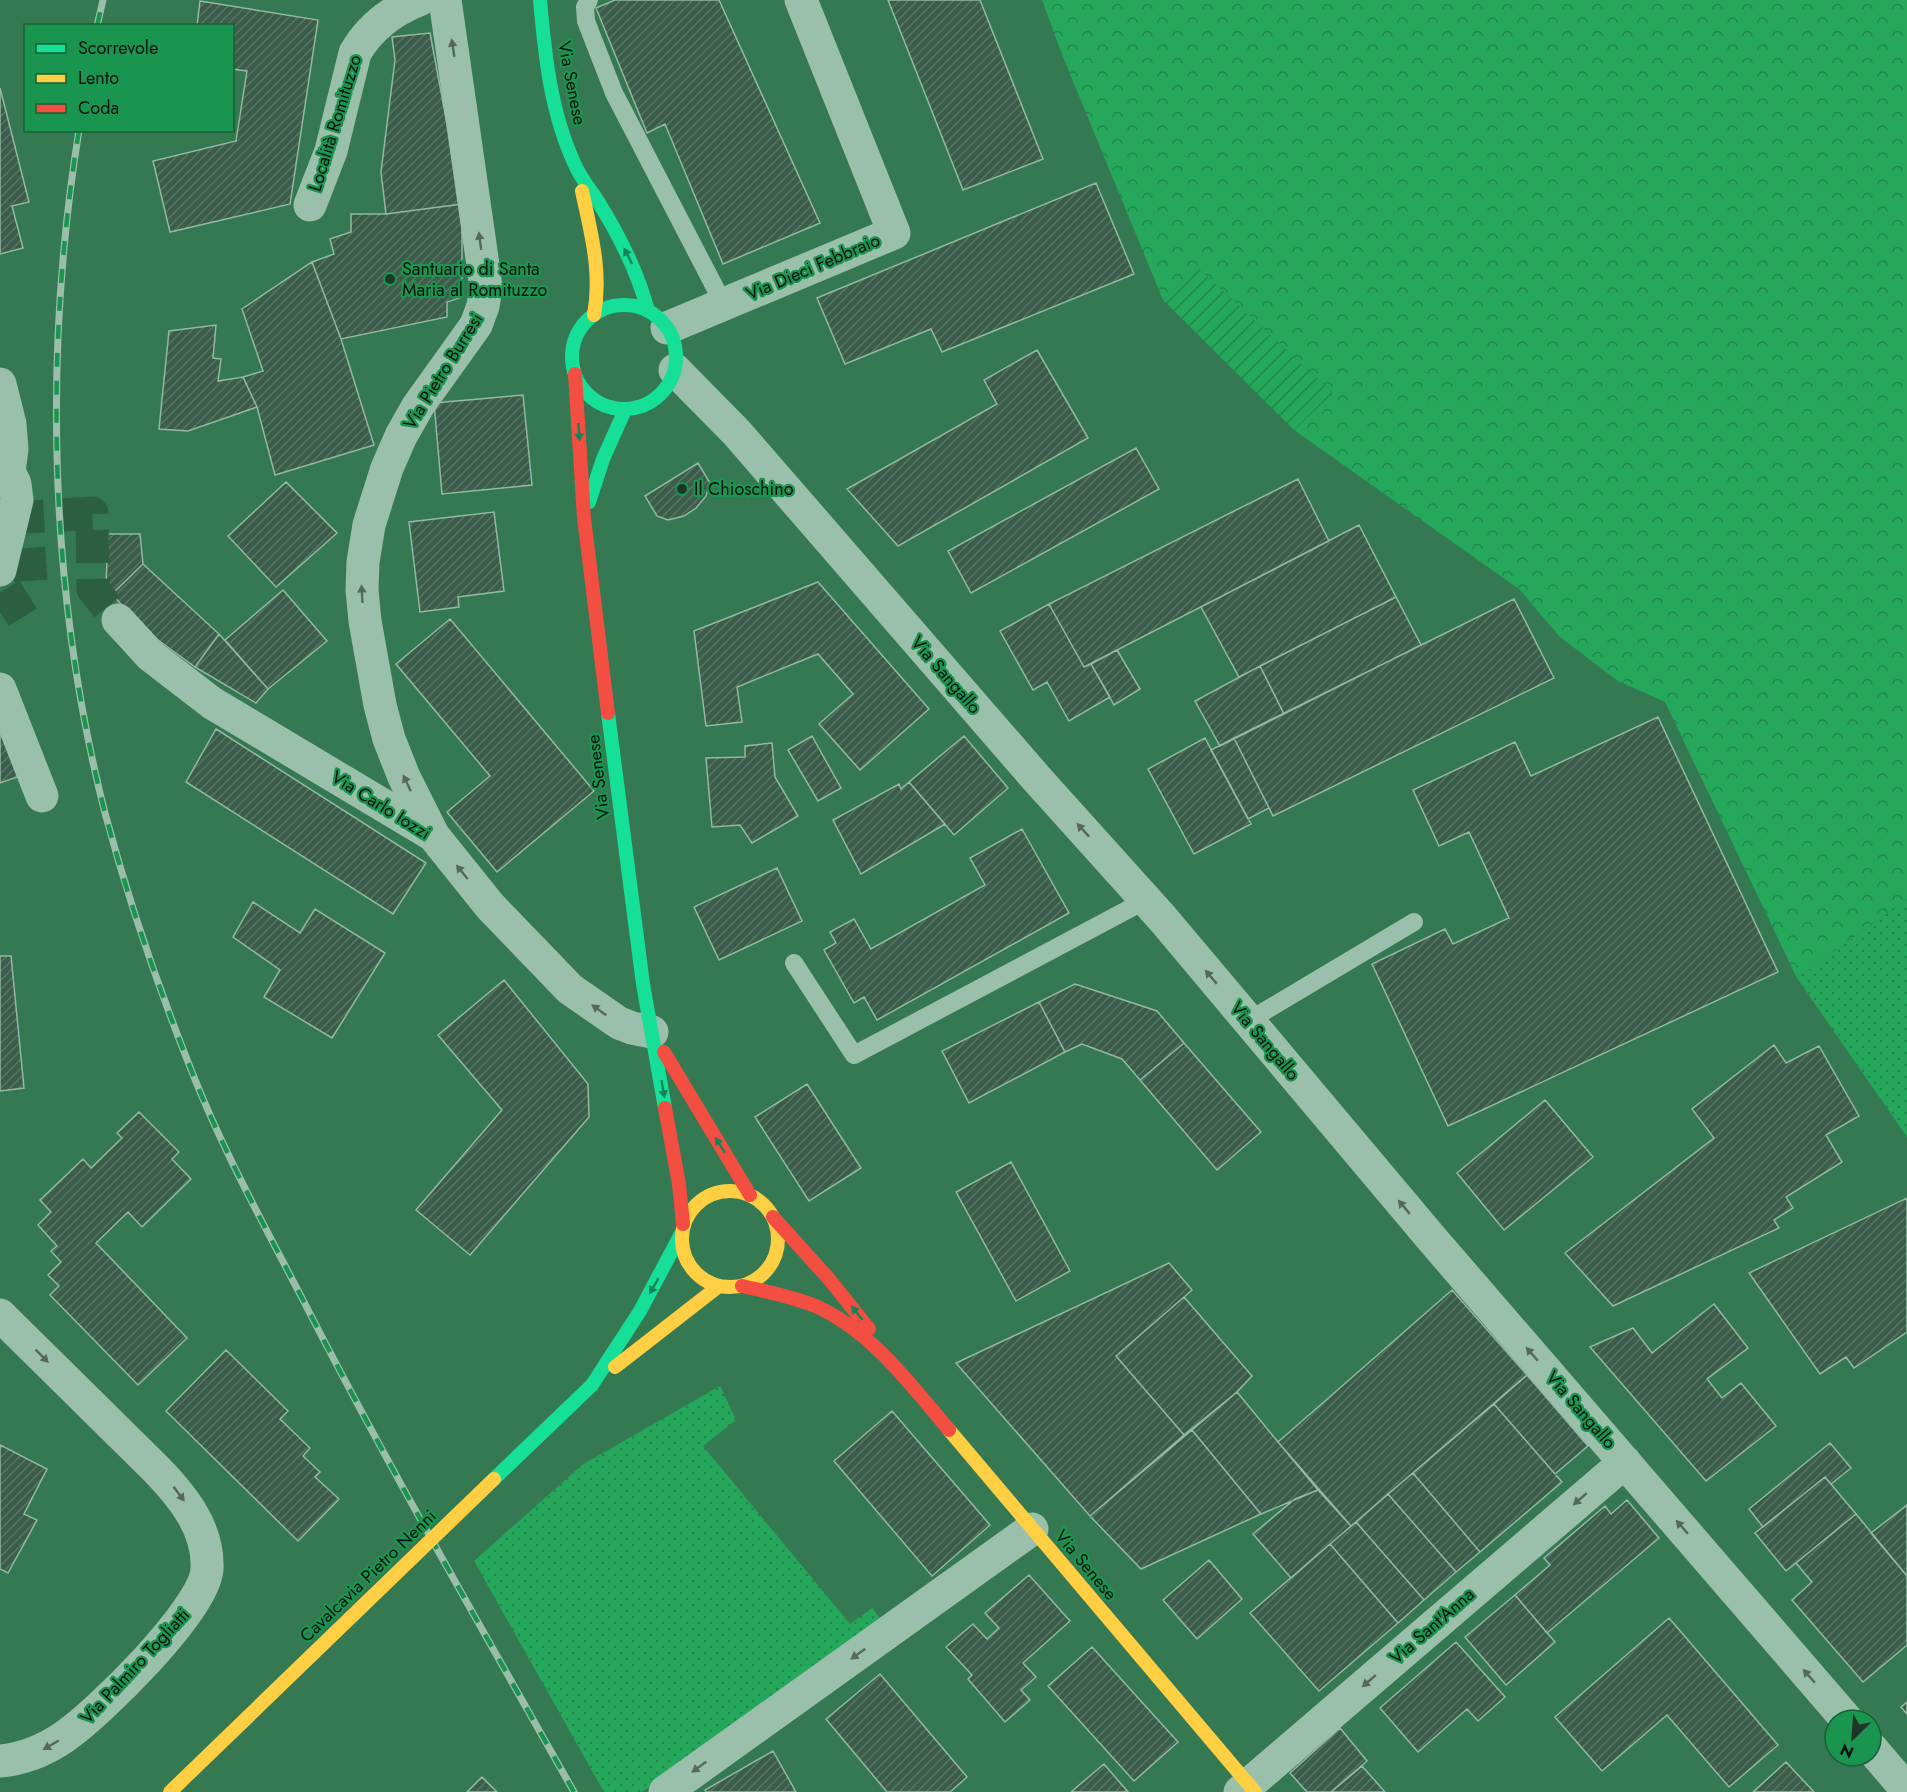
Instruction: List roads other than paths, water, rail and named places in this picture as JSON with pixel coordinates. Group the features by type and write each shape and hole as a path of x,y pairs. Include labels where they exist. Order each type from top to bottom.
{"main road":[{"name":"Via Senese","path":"540,0 553,98 564,136 578,171 631,260 658,320 674,341 675,370"},
{"name":"Via Senese","path":"578,171 598,272 599,296 594,315 582,327 574,342 572,358 584,518 632,910 679,1184 682,1229"},
{"path":"594,315 606,309 635,306 658,320"},
{"path":"575,374 582,388 594,400 609,407 625,410 641,407 656,399 668,387 675,370"},
{"name":"Via Senese","path":"584,518 597,475 625,410"},
{"name":"Via Senese","path":"652,1032 750,1195"},
{"path":"735,1190 750,1195 764,1204 773,1217 778,1230 778,1245 767,1271 756,1280 742,1286 719,1286 706,1282 686,1261 682,1248 682,1229 691,1209 703,1198 718,1192 735,1190"},
{"name":"Via Senese","path":"773,1217 850,1304 890,1361 1248,1790"},
{"name":"Cavalcavia Pietro Nenni","path":"592,1385 640,1311 682,1229"},
{"name":"Cavalcavia Pietro Nenni","path":"170,1792 592,1385 719,1286"},
{"name":"Via Senese","path":"742,1286 786,1296 818,1308 841,1321 890,1361"}],"street":[{"name":"Località Romituzzo","path":"310,205 331,151 355,52 374,27 388,15 419,0"},
{"name":"Via Pietro Burresi","path":"433,835 404,777 389,739 372,662 362,590 363,562 369,525 387,468 418,406 476,325 483,306 486,288 445,0"},
{"name":"Via Dieci Febbraio","path":"658,320 724,304 894,233 801,0"},
{"name":"Via Sangallo","path":"675,370 737,433 1044,788 1146,900 1432,1239 1837,1708"},
{"path":"0,384 11,431 12,449 5,475 15,484 18,500 0,570"},
{"name":"Via Carlo Iozzi","path":"117,620 151,656 212,702 433,835 490,906 564,982 586,1001 619,1023 652,1032"},
{"path":"0,689 42,796"},
{"name":"Via Palmiro Togliatti","path":"0,1315 158,1470 181,1496 203,1536 207,1553 207,1572 201,1589 177,1627 79,1726 45,1749 0,1761"},
{"name":"Via Sant'Anna","path":"1248,1790 1626,1462"},
{"path":"665,1792 1032,1529"},
{"path":"1883,1762 1907,1790"}],"lane":[{"path":"589,0 585,7 586,21 614,93 724,304"},
{"path":"794,963 854,1055 1146,900"},
{"path":"1248,1021 1414,922"}],"tunnel":[{"path":"0,612 32,592 26,517 92,513 93,589 118,620"}],"railway":[{"path":"97,24 103,0"},
{"path":"79,132 67,214 60,300 57,473 72,645 86,730 105,813 123,877 178,1036 202,1097 243,1185 402,1486 574,1792"}],"place":[{"name":"Santuario di Santa Maria al Romituzzo","path":"390,279"},
{"name":"Il Chioschino","path":"682,489"}]}
